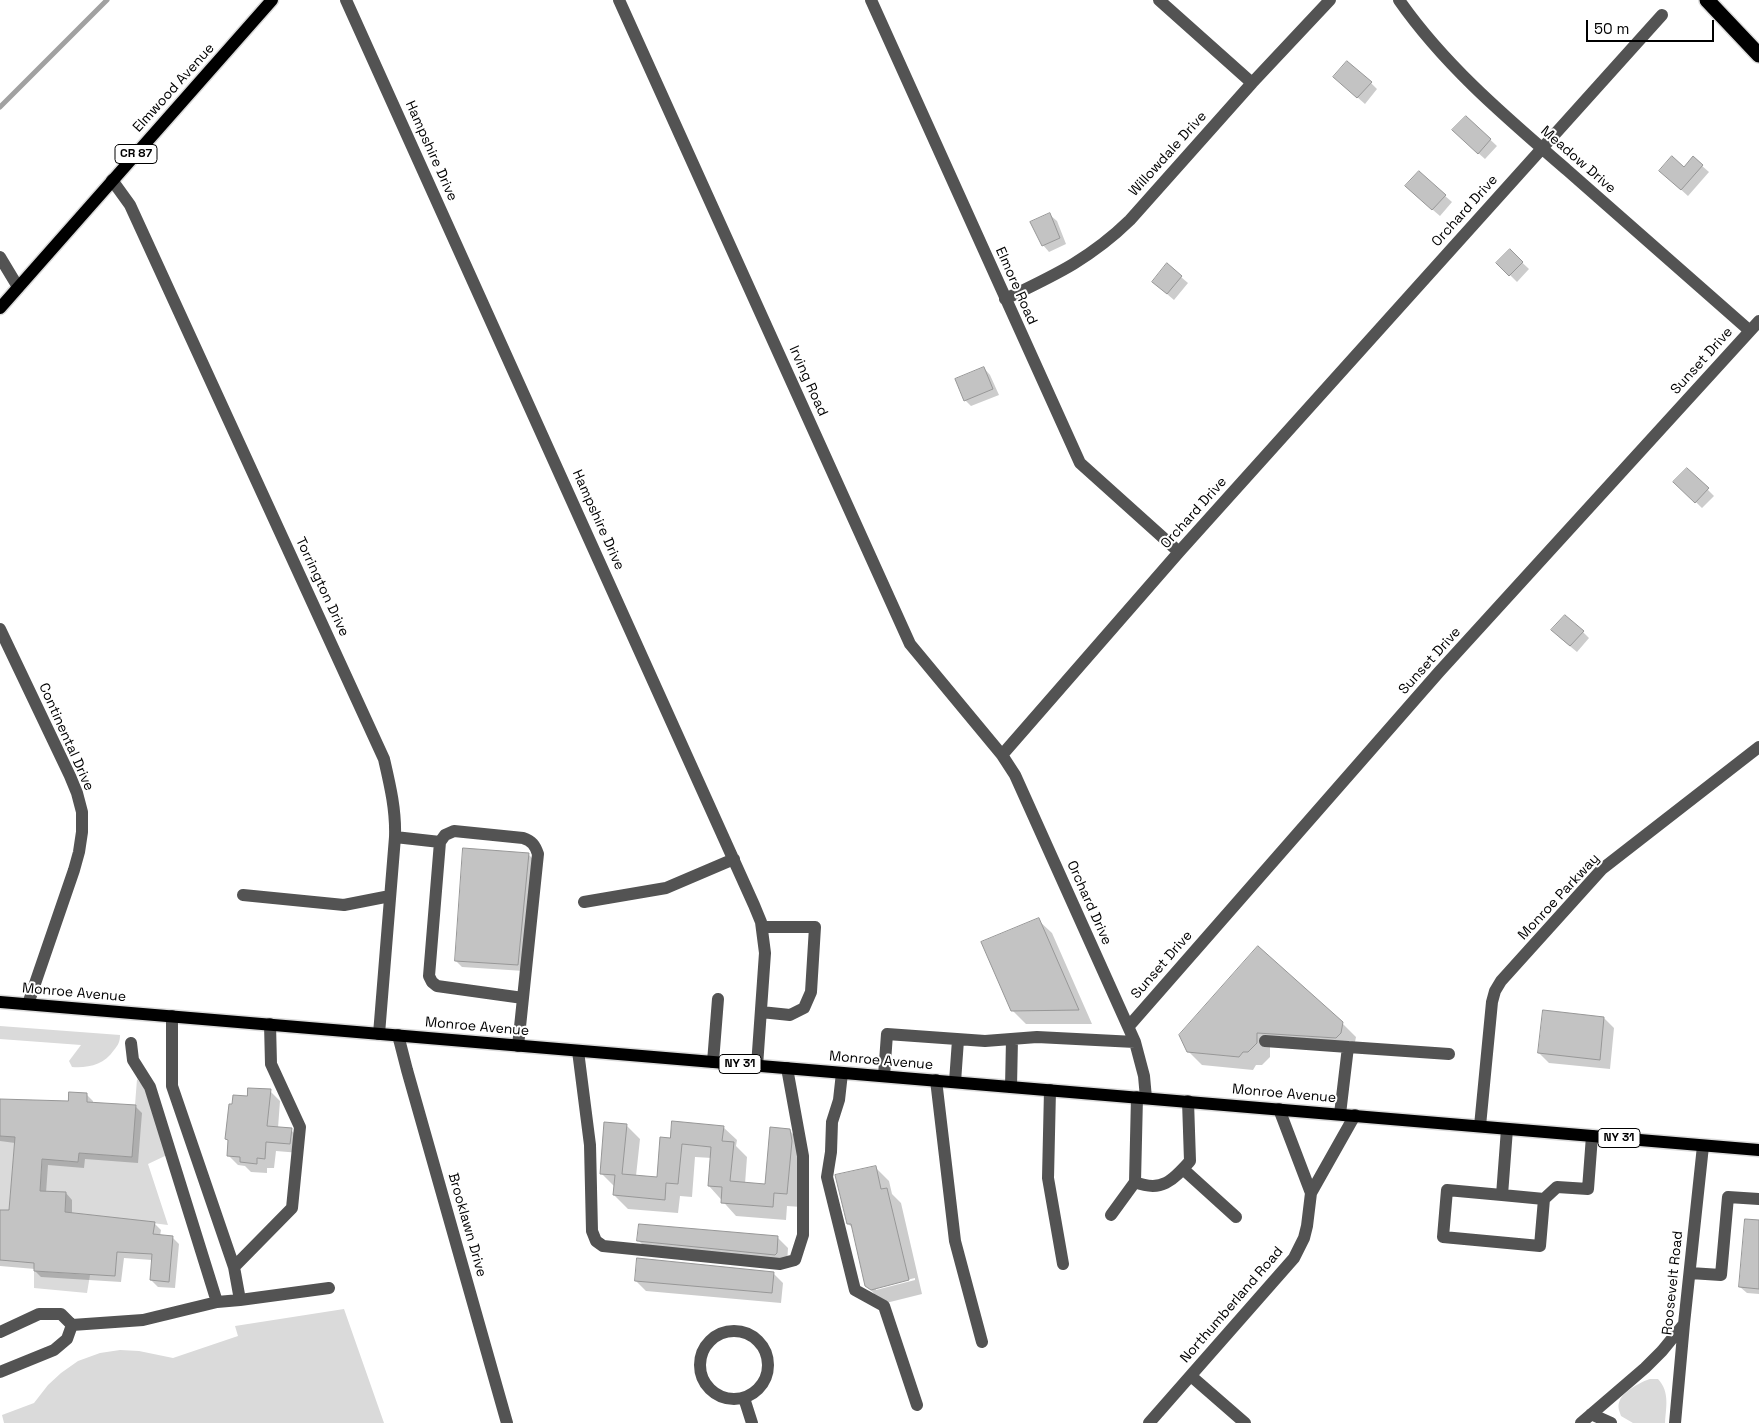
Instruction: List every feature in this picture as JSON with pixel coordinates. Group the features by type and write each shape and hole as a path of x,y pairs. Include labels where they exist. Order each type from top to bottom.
{"highway":[{"path":"1706,0 1759,56"}],"main road":[{"name":"Elmwood Avenue","path":"0,308 272,0"},
{"name":"Monroe Avenue","path":"0,1002 1759,1150"}],"street":[{"name":"Hampshire Drive","path":"346,0 754,905 762,927 765,953 757,1066"},
{"name":"Irving Road","path":"618,0 910,644 1002,755"},
{"name":"Elmore Road","path":"871,0 1080,463 1179,552"},
{"path":"1159,0 1252,83"},
{"name":"Willowdale Drive","path":"1006,299 1080,261 1109,240 1130,220 1252,83 1330,0"},
{"name":"Meadow Drive","path":"1399,0 1417,26 1438,50 1480,92 1750,331"},
{"name":"Orchard Drive","path":"1136,1182 1144,1076 1135,1042 1015,775 1002,755 1179,552 1662,15"},
{"name":"Torrington Drive","path":"112,180 130,205 384,759 396,816 379,1034"},
{"path":"0,257 18,288"},
{"name":"Sunset Drive","path":"1128,1026 1440,672 1759,321"},
{"name":"Continental Drive","path":"0,629 70,776 82,812 82,832 74,870 28,1004"},
{"name":"Monroe Parkway","path":"1480,1126 1492,1002 1495,991 1501,982 1602,870 1759,747"},
{"path":"518,1046 523,998 538,854 536,846 530,840 523,838 454,831 445,835 440,842 429,976 437,986 523,998"},
{"path":"395,837 440,842"},
{"path":"584,902 666,888 734,859"},
{"path":"243,895 344,905 390,896"},
{"path":"761,1012 790,1015 804,1008 811,992 815,927 762,927"},
{"path":"713,1062 718,999"},
{"path":"172,1016 172,1086 234,1267 240,1300"},
{"path":"234,1267 292,1208 300,1127 271,1064 270,1024"},
{"path":"884,1076 887,1034 985,1041 1037,1037 1135,1042"},
{"name":"Brooklawn Drive","path":"398,1035 508,1423"},
{"path":"1011,1087 1012,1039"},
{"path":"955,1082 958,1040"},
{"path":"1265,1041 1449,1054"},
{"path":"131,1043 133,1060 150,1087 217,1302"},
{"path":"1340,1114 1348,1047"},
{"path":"578,1051 590,1145 592,1231 596,1241 603,1246 780,1264 795,1260 803,1235 803,1156 788,1068"},
{"path":"842,1072 839,1100 832,1122 831,1152 827,1177 855,1290 884,1306 917,1405"},
{"path":"936,1080 955,1241 982,1342"},
{"path":"1050,1090 1048,1178 1062,1264"},
{"path":"1111,1215 1136,1182 1145,1186 1165,1184 1174,1179 1190,1161 1188,1101"},
{"name":"Northumberland Road","path":"1279,1109 1311,1193"},
{"name":"Northumberland Road","path":"1149,1423 1294,1258 1304,1238 1311,1193 1355,1115"},
{"path":"1502,1195 1506,1129"},
{"path":"1544,1199 1447,1190 1443,1237 1540,1246 1544,1199 1557,1187 1588,1189 1592,1136"},
{"name":"Roosevelt Road","path":"1676,1423 1684,1324 1703,1146"},
{"path":"1183,1169 1236,1217"},
{"path":"1690,1273 1721,1275 1728,1197 1759,1199"},
{"path":"0,1332 39,1314 61,1314 72,1325 143,1320 217,1302 329,1288"},
{"path":"1581,1423 1662,1351 1684,1324"},
{"path":"0,1372 54,1350 67,1339 72,1325"},
{"path":"734,1330 745,1332 755,1337 763,1345 767,1355 769,1366 764,1382 754,1394 744,1398 732,1400 720,1397 710,1390 703,1381 700,1370 700,1358 705,1347 713,1338 723,1332 734,1330"},
{"path":"1191,1376 1245,1423"},
{"path":"744,1398 752,1423"},
{"path":"1591,1414 1611,1423"}],"shaded area":[{"path":"0,1026 120,1035 120,1037 119,1043 106,1059 90,1066 72,1067 69,1061 81,1045 0,1039"},
{"path":"137,1079 144,1087 167,1155 148,1164 168,1225 65,1212 66,1192 40,1191 43,1151 64,1152 64,1161 78,1162 79,1153 131,1157"},
{"path":"0,1136 15,1137 9,1210 0,1210"},
{"path":"34,1271 90,1275 87,1293 34,1288"},
{"path":"344,1309 384,1423 4,1423 2,1415 34,1403 48,1385 61,1373 78,1361 100,1353 120,1350 139,1351 173,1358 238,1336 235,1326"},
{"path":"1650,1379 1658,1379 1666,1394 1665,1423 1633,1423 1621,1416 1619,1402 1629,1390"}],"building":[{"path":"1347,61 1372,82 1357,98 1333,77"},
{"path":"1466,116 1491,139 1478,154 1452,130"},
{"path":"1672,156 1684,167 1693,156 1703,165 1681,190 1659,171"},
{"path":"1419,171 1446,195 1432,210 1405,186"},
{"path":"1050,213 1060,238 1042,246 1030,222"},
{"path":"1510,249 1523,262 1509,276 1496,263"},
{"path":"1167,263 1182,276 1167,294 1152,282"},
{"path":"984,367 993,389 964,401 955,379"},
{"path":"1687,468 1709,488 1695,503 1673,482"},
{"path":"1565,615 1584,631 1570,646 1551,630"},
{"path":"463,848 529,853 518,965 455,961"},
{"path":"1039,918 1079,1010 1011,1011 981,942"},
{"path":"1258,946 1343,1022 1341,1033 1336,1038 1257,1033 1257,1043 1248,1052 1243,1052 1239,1057 1187,1052 1179,1035"},
{"path":"1543,1010 1604,1017 1600,1060 1538,1053"},
{"path":"248,1088 271,1089 267,1126 292,1128 290,1144 266,1142 265,1159 257,1158 257,1164 240,1162 240,1157 227,1156 228,1140 225,1139 229,1104 232,1104 233,1095 247,1096"},
{"path":"69,1092 87,1093 87,1102 136,1105 132,1157 79,1153 78,1162 42,1159 40,1191 66,1192 65,1212 155,1222 153,1234 173,1236 169,1282 150,1280 152,1254 117,1252 115,1276 34,1271 34,1263 0,1260 0,1210 9,1210 15,1137 0,1136 0,1099 68,1101"},
{"path":"672,1121 724,1126 722,1141 734,1142 730,1181 765,1184 770,1127 790,1129 792,1141 787,1194 774,1193 773,1207 721,1203 722,1187 708,1186 711,1147 682,1144 678,1184 666,1183 665,1200 613,1195 615,1175 600,1174 604,1122 627,1124 622,1174 657,1177 660,1137 670,1138"},
{"path":"876,1166 881,1189 887,1188 909,1280 871,1290 865,1286 851,1224 847,1224 835,1175"},
{"path":"1745,1219 1759,1220 1759,1289 1739,1287"},
{"path":"639,1224 778,1236 777,1253 775,1255 637,1241"},
{"path":"637,1258 774,1272 772,1293 635,1281"}],"waterway":[{"path":"0,107 107,0"}]}
